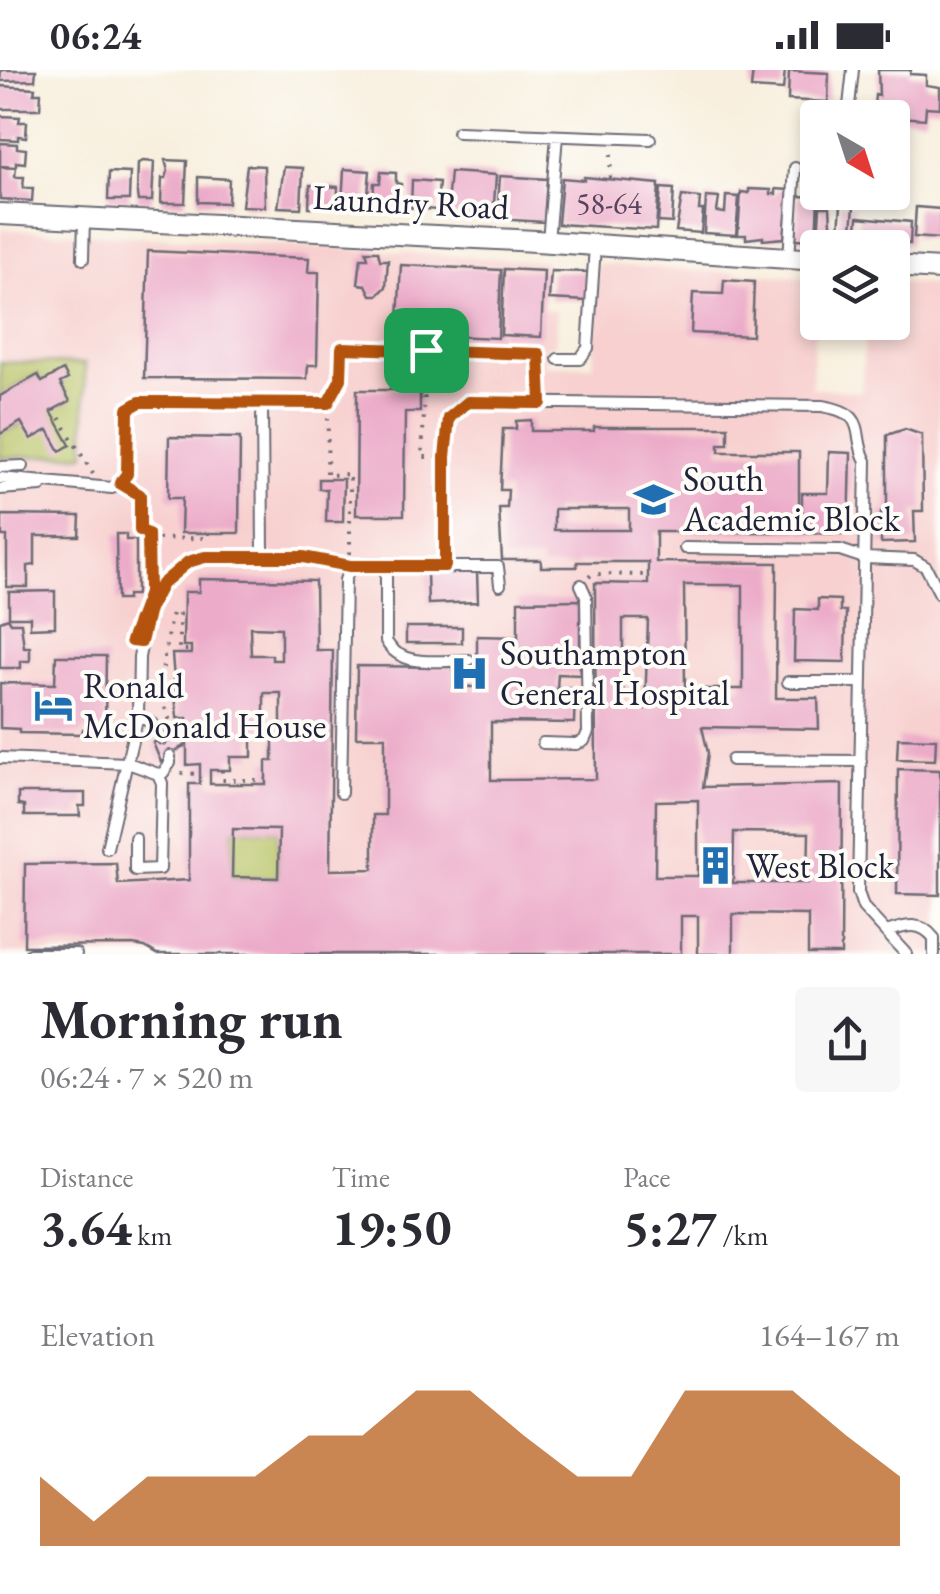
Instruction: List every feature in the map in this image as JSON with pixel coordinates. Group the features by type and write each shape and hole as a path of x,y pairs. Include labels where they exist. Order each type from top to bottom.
{"street":[{"name":"Laundry Road","path":"0,214 800,259"},
{"path":"910,267 940,269"}],"lane":[{"path":"850,100 853,70"},
{"path":"458,132 650,140"},
{"path":"548,242 557,136"},
{"path":"789,258 795,168"},
{"path":"83,259 84,218"},
{"path":"558,358 580,359 588,348 596,245"},
{"path":"0,478 112,488 127,474 127,415 133,404 328,403 341,379 342,348 539,354 541,403"},
{"path":"262,402 264,557"},
{"path":"445,566 449,418 468,402 831,408 846,414 855,423 866,461 858,892 863,907 906,954"},
{"path":"0,467 23,466"},
{"path":"0,490 52,484"},
{"path":"685,548 840,550 864,558 921,562 940,594"},
{"path":"107,848 138,714 141,642 149,609 162,584 188,562 205,557 264,557 320,558 350,566 498,567 500,585"},
{"path":"341,793 345,580 350,566"},
{"path":"386,566 386,641 391,650 406,660 469,660"},
{"path":"544,743 576,744 584,742 588,732 586,596 581,585"},
{"path":"788,682 862,682"},
{"path":"138,714 153,724 162,739"},
{"path":"0,758 128,764 158,774 164,773 170,756"},
{"path":"732,760 860,761"},
{"path":"135,838 134,870 160,869 162,782 158,774"},
{"path":"886,932 920,926 934,938 934,954"},
{"path":"30,954 76,954"}],"path":[{"path":"610,178 612,138"},
{"path":"426,350 422,457 445,457"},
{"path":"328,403 327,474 350,474 350,566"},
{"path":"54,409 94,478 120,483 140,495 140,530 148,534 149,593"},
{"path":"148,539 208,538 208,533"},
{"path":"581,585 592,574 648,575"},
{"path":"191,650 179,650 179,614 172,614 163,703 178,732 180,773 200,774"},
{"path":"141,642 166,645"},
{"path":"222,770 222,780 266,780"}],"shaded area":[{"name":"Southampton General Hospital","path":"0,229 546,261 543,309 557,310 555,345 545,346 545,366 593,366 598,264 800,277 800,340 814,340 812,388 861,392 865,340 910,340 910,283 940,285 940,954 0,954"}],"green space":[{"path":"0,362 85,364 85,454 0,458 0,434 69,401 60,383 67,379 42,382 37,375 0,396"},
{"path":"233,829 279,830 278,878 232,877"}],"building":[{"path":"1,70 36,70 35,80 0,81"},
{"path":"753,70 785,70 783,90 751,88"},
{"path":"878,70 911,70 910,74 926,75 926,85 940,87 940,108 926,107 925,119 910,118 910,100 875,100 875,95 879,96"},
{"path":"789,71 829,73 828,100 788,100"},
{"path":"0,86 35,88 34,93 41,93 40,109 0,109"},
{"path":"0,116 20,117 19,122 27,122 26,137 0,139"},
{"path":"0,143 26,149 25,163 0,166"},
{"path":"165,160 187,161 185,203 161,203 162,178 166,178 168,171"},
{"path":"154,162 152,201 138,201 138,163"},
{"path":"247,165 264,166 265,207 242,206"},
{"path":"0,167 16,168 15,177 24,177 23,188 33,188 32,201 0,199"},
{"path":"284,167 303,168 301,208 278,207"},
{"path":"344,169 370,171 367,206 342,204"},
{"path":"109,172 130,173 129,200 108,200"},
{"path":"381,172 396,173 396,183 401,184 399,208 373,206 374,183 380,183"},
{"path":"450,172 496,175 493,219 446,216"},
{"path":"500,176 547,179 544,222 497,219"},
{"path":"198,177 229,179 228,203 198,202"},
{"path":"562,178 659,184 656,230 558,224"},
{"path":"412,180 439,182 437,210 411,208"},
{"path":"310,185 338,187 337,208 309,207"},
{"path":"661,188 674,189 672,223 658,222"},
{"path":"749,189 771,190 771,194 776,194 776,189 789,190 784,238 746,239 746,235 738,235 741,192 749,193"},
{"path":"682,196 700,198 701,233 676,231"},
{"path":"726,196 739,197 736,235 704,233 706,197 719,198 717,212 725,213"},
{"path":"800,196 800,210 817,210 816,230 800,230 800,239 796,239"},
{"path":"916,207 940,209 940,239 914,237"},
{"path":"820,210 830,210 831,230 819,230"},
{"path":"841,210 854,210 852,230 839,230"},
{"path":"858,217 911,222 910,244 910,230 857,230"},
{"path":"148,251 309,258 308,272 319,272 317,365 308,365 307,379 144,378"},
{"path":"366,251 378,251 380,260 388,260 386,287 378,295 371,295 366,285 358,284 361,258 368,258"},
{"path":"401,265 501,270 498,338 427,335 427,341 397,339"},
{"path":"504,269 544,271 541,337 501,335"},
{"path":"551,271 589,272 587,301 549,299"},
{"path":"724,280 754,282 752,336 691,333 693,293 723,294"},
{"path":"63,370 68,379 60,383 70,401 51,411 70,445 60,451 48,430 31,439 21,422 0,434 0,396 38,375 42,382"},
{"path":"357,390 420,390 420,412 405,412 404,515 356,515"},
{"path":"531,420 531,431 728,427 728,444 719,444 719,452 799,452 799,532 656,532 656,562 777,563 776,698 818,698 819,729 702,727 708,753 703,787 842,784 841,954 808,954 808,915 733,914 733,954 698,954 698,916 681,916 681,954 157,954 133,945 24,946 25,864 116,863 118,884 189,880 189,784 200,784 200,764 187,765 187,744 161,762 153,743 187,728 187,718 177,718 172,654 191,654 191,646 183,646 184,592 199,592 199,579 315,581 316,650 333,650 330,870 373,869 373,815 385,815 385,737 356,737 357,666 453,667 453,687 477,687 477,636 518,637 518,601 580,600 580,675 558,674 557,688 575,689 574,723 491,722 491,780 596,779 595,583 648,584 648,562 577,562 577,567 541,567 541,560 502,560 499,508 507,508 508,490 500,490 503,429 516,429 516,421","holes":["554,509 629,509 629,530 554,530","684,585 743,585 743,689 685,689","623,619 648,619 645,709 623,708","250,627 281,628 281,660 272,660 272,655 251,655","264,693 281,693 281,739 273,739 273,761 266,761 266,784 210,784 210,770 230,770 230,757 252,757 252,727 264,727","698,800 698,876 655,876 656,801","233,829 279,830 278,878 232,877","734,832 809,833 808,883 733,883"]},
{"path":"905,429 922,435 923,511 914,511 915,542 881,543 881,512 887,512 887,435"},
{"path":"169,437 240,438 239,533 181,533 182,498 168,498"},
{"path":"829,452 851,453 849,534 802,533 802,493 828,493"},
{"path":"319,479 344,479 343,522 326,522 327,489 319,489"},
{"path":"2,515 80,516 79,536 35,536 35,565 28,566 28,587 7,587 7,536 2,536"},
{"path":"116,534 136,540 136,595 127,595 127,600 117,600"},
{"path":"477,572 478,602 428,604 427,574"},
{"path":"55,591 55,627 30,628 30,617 9,617 9,592"},
{"path":"818,599 840,600 840,611 846,611 845,662 794,661 795,609 818,610"},
{"path":"8,618 11,623 21,623 24,647 30,647 30,661 21,661 21,668 0,668 0,621"},
{"path":"406,627 462,627 462,643 406,643"},
{"name":"Ronald McDonald House","path":"56,656 106,656 105,729 83,729 82,734 19,733 19,729 0,728 0,683 55,684"},
{"path":"898,738 936,739 935,760 897,759"},
{"path":"898,769 940,770 940,895 897,894"},
{"path":"18,793 85,793 85,806 79,806 80,816 24,816 24,806 18,805"}],"place":[{"name":"South Academic Block","path":"653,499"},
{"name":"Southampton General Hospital","path":"470,673"},
{"name":"Ronald McDonald House","path":"53,706"},
{"name":"West Block","path":"716,866"}],"route":[{"path":"342,348 426,350 539,354 541,403 468,402 449,418 445,566 350,566 303,557 205,557 188,562 162,584 149,609 141,642 131,641 149,593 148,534 140,530 140,495 120,483 127,474 127,415 133,404 328,403 341,379 342,348"}]}
